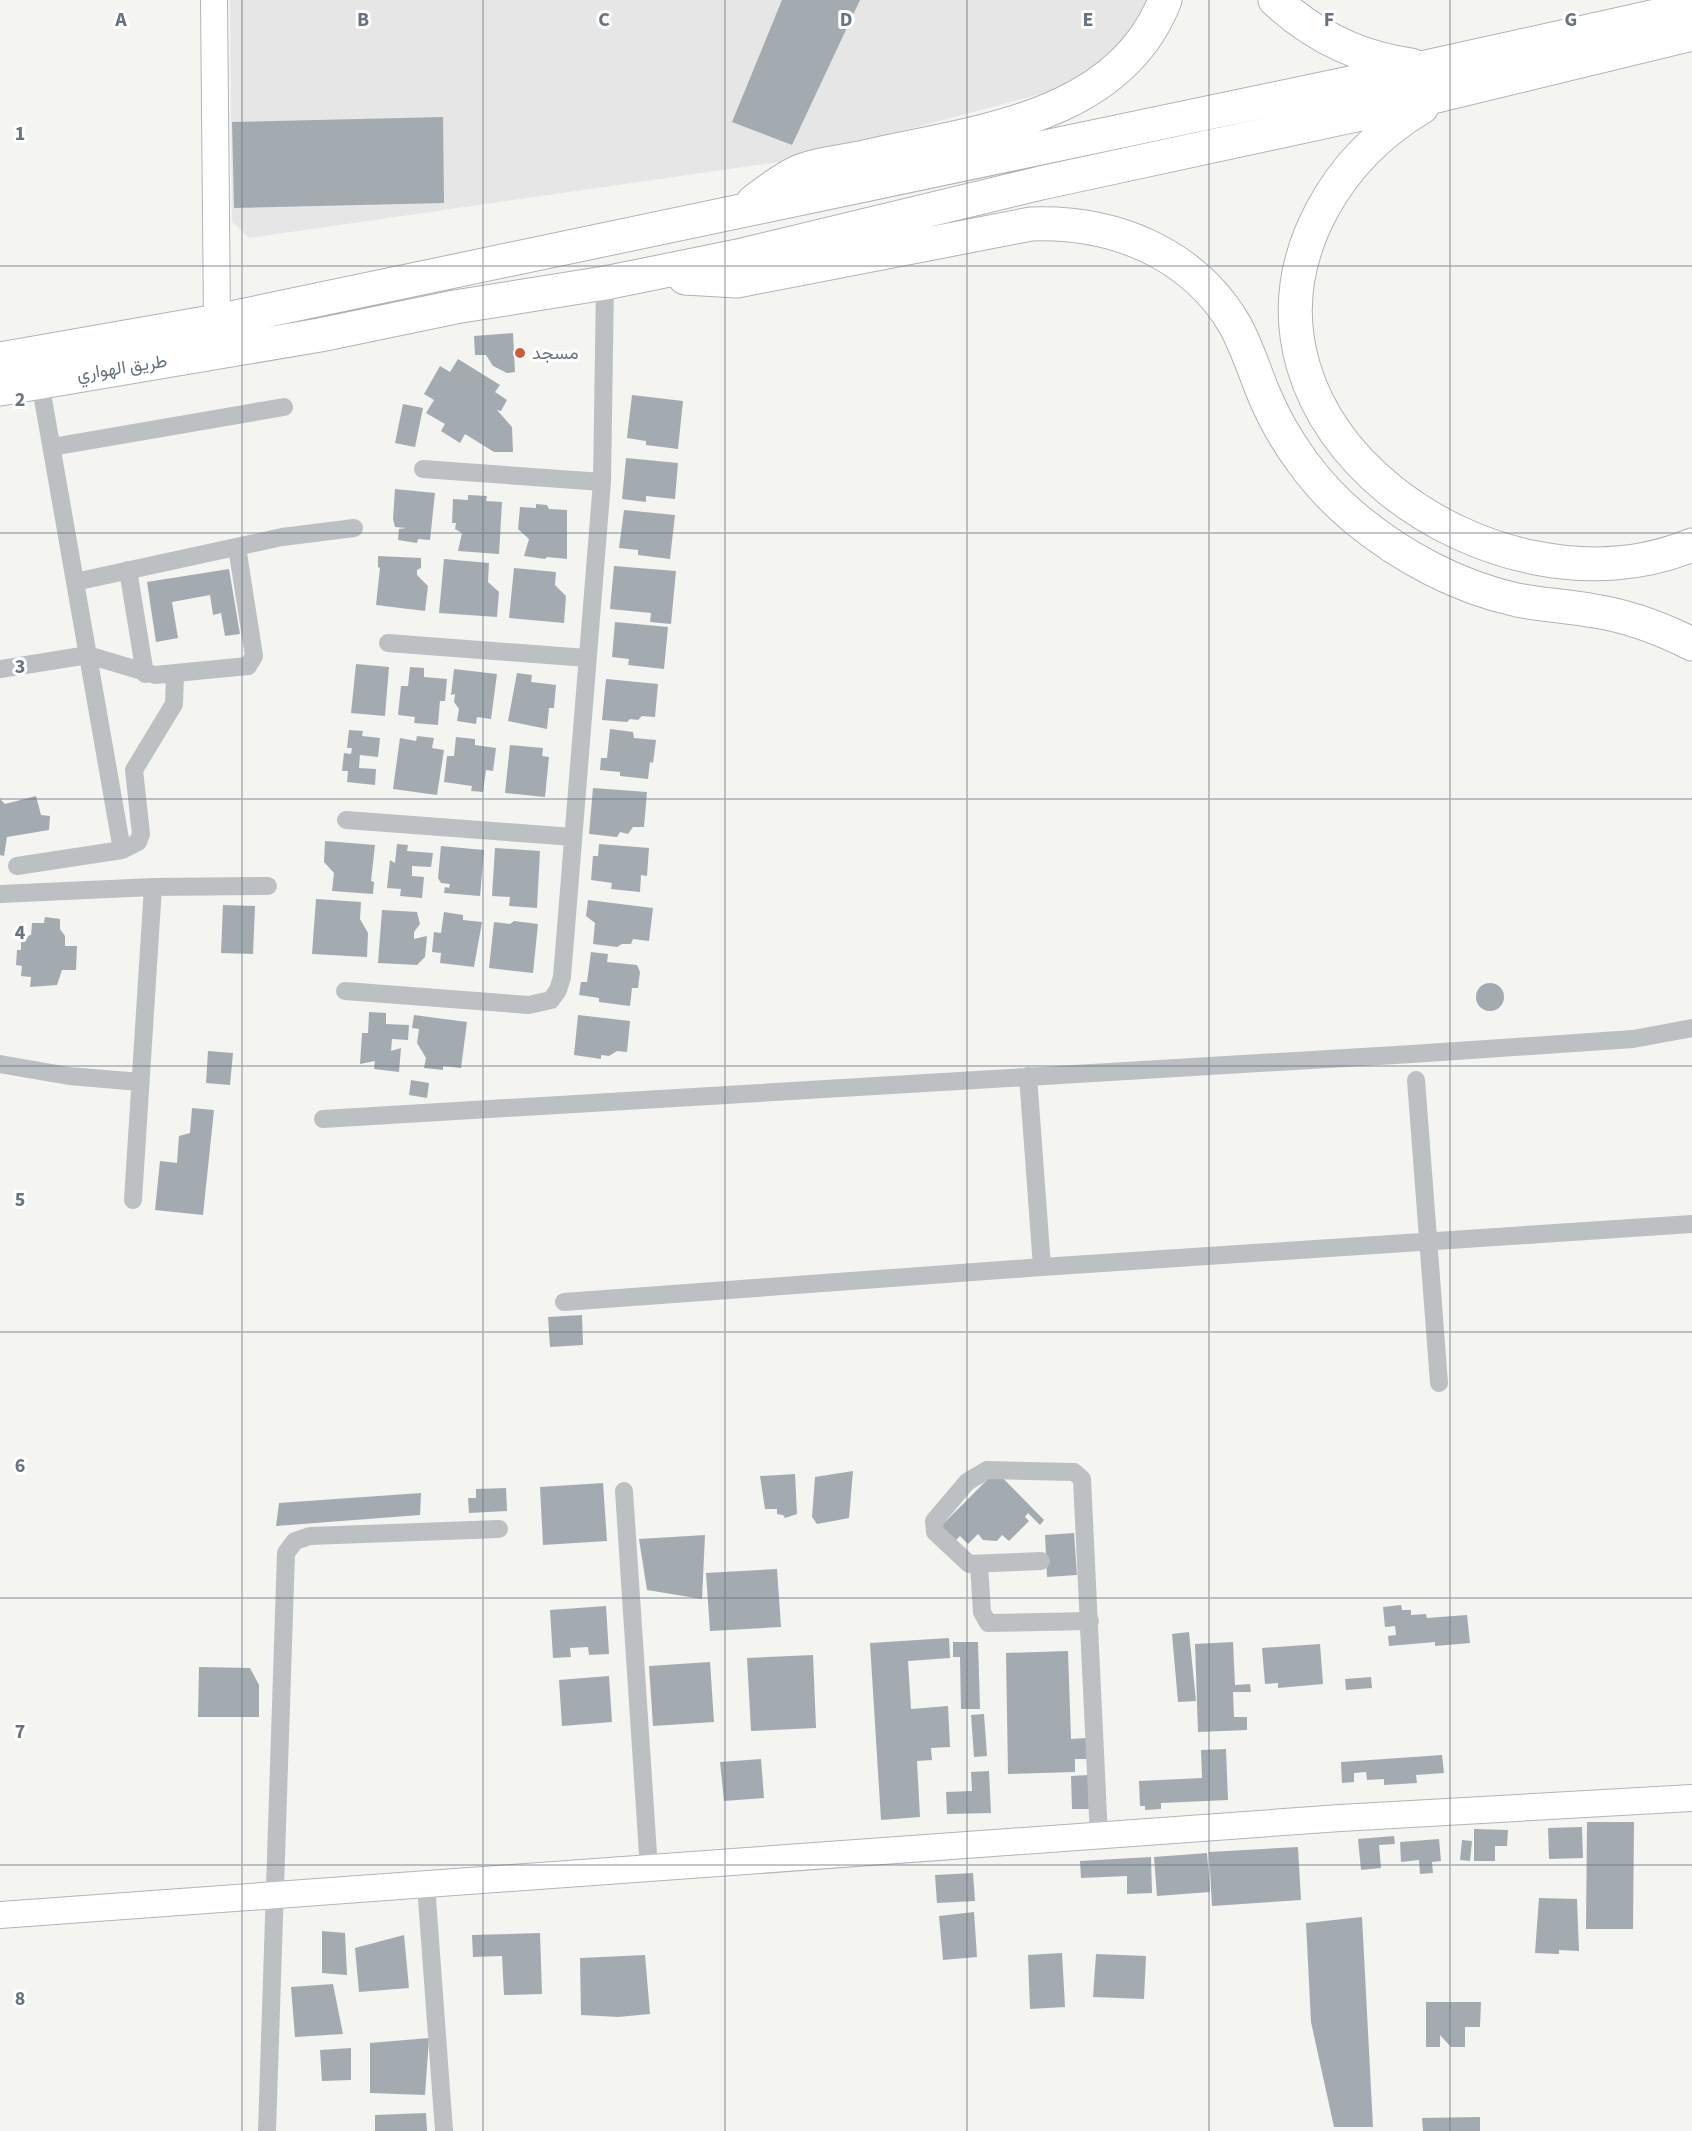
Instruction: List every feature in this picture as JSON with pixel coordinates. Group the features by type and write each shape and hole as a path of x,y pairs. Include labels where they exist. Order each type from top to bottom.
{"highway":[{"path":"742,211 798,172 1013,122 1056,109 1095,87 1127,59 1153,25 1165,0"},
{"path":"1275,0 1310,29 1349,49 1439,80 1692,34"},
{"path":"1692,8 1439,80 1405,117 1369,147 1339,183 1316,222 1300,271 1296,322 1303,361 1319,401 1359,459 1394,493 1433,521 1483,545 1534,559 1584,564 1633,562 1692,545"},
{"name":"طريق الهواري","path":"0,359 217,321 742,211 1439,80"},
{"name":"طريق الهواري","path":"0,388 320,335 455,307 654,273 1439,80"},
{"path":"654,273 703,280 737,281 1031,224 1080,225 1124,235 1166,254 1204,285 1221,304 1245,345 1263,393 1290,444 1331,496 1376,535 1434,570 1489,592 1540,604 1619,616 1653,626 1692,644"}],"street":[{"path":"213,0 217,321"},
{"path":"345,992 529,1005 551,1000 558,990 562,977 602,482 605,283"},
{"path":"40,382 122,850"},
{"path":"52,447 284,407"},
{"path":"423,469 602,482"},
{"path":"75,582 308,533 354,528"},
{"path":"0,669 88,655 100,657 146,674 175,675 243,668 253,660 237,547"},
{"path":"128,570 146,674"},
{"path":"388,643 587,658"},
{"path":"17,866 122,850 135,845 140,838 134,770 174,704 175,675"},
{"path":"346,819 573,837"},
{"path":"0,894 153,887 268,886"},
{"path":"133,1200 153,887"},
{"path":"322,1119 1633,1039 1692,1028"},
{"path":"0,1064 69,1076 140,1082"},
{"path":"1028,1076 1042,1267"},
{"path":"1416,1080 1439,1383"},
{"path":"564,1302 1042,1267 1692,1224"},
{"path":"1041,1561 979,1565 964,1562 934,1527 936,1515 967,1482 981,1472 994,1469 1074,1472 1082,1479 1099,1837"},
{"path":"624,1491 649,1869"},
{"path":"267,2131 284,1567 289,1547 295,1541 310,1536 499,1529"},
{"path":"979,1565 982,1612 988,1623 1090,1621"},
{"path":"0,1915 1340,1818 1692,1798"},
{"path":"426,1885 444,2131"}],"shaded area":[{"path":"230,0 1155,0 1127,44 1059,89 792,160 249,238 232,222"}],"building":[{"path":"782,0 860,0 792,145 732,122"},
{"path":"443,117 444,203 234,208 232,122"},
{"path":"513,333 515,372 507,373 493,366 486,355 475,355 474,336"},
{"path":"458,359 500,385 495,392 507,400 501,411 497,410 512,427 513,452 494,452 465,434 460,443 441,431 445,424 426,413 434,400 424,394 440,366 450,372"},
{"path":"632,395 683,401 678,449 646,445 646,441 627,438"},
{"path":"403,404 423,408 415,447 395,443"},
{"path":"626,458 678,463 675,499 646,496 646,502 622,499"},
{"path":"395,489 435,493 430,540 418,539 417,543 398,540 399,529 406,528 395,527 393,519"},
{"path":"468,495 487,496 486,501 502,502 499,554 458,551 462,533 455,529 456,523 452,523 453,499 468,500"},
{"path":"536,504 547,505 549,509 567,510 567,559 524,556 529,539 518,529 520,507 536,508"},
{"path":"624,510 675,515 670,559 638,555 638,550 619,548"},
{"path":"378,556 421,558 421,568 417,570 417,575 428,586 425,611 376,605 380,568 378,567"},
{"path":"444,559 489,563 488,582 499,592 497,617 439,613"},
{"path":"614,566 676,571 671,624 650,622 651,613 610,609"},
{"path":"514,568 556,572 555,585 566,596 564,623 509,618"},
{"path":"229,569 240,634 225,636 221,613 213,615 210,595 172,602 178,638 156,642 147,582"},
{"path":"615,622 668,627 664,669 628,665 629,659 612,657"},
{"path":"356,664 389,667 385,716 351,713"},
{"path":"410,667 424,668 424,677 447,679 445,701 440,701 438,725 414,723 415,717 398,715 401,686 408,686"},
{"path":"454,669 497,674 491,719 477,717 476,724 457,721 459,709 454,702 455,694 451,695"},
{"path":"517,673 532,675 531,682 556,685 554,708 549,708 547,729 508,721"},
{"path":"606,679 658,684 655,717 642,716 638,720 630,719 627,722 602,720"},
{"path":"610,729 633,732 634,738 656,740 648,779 620,776 620,772 600,770 601,758 607,758"},
{"path":"349,730 363,731 362,736 380,738 378,757 360,755 359,768 376,769 375,785 347,782 348,771 342,771 344,753 351,754 352,748 347,748"},
{"path":"417,736 434,738 432,748 444,750 437,795 393,789 400,738 416,741"},
{"path":"456,737 475,739 475,745 496,748 493,771 486,770 483,792 471,791 472,786 444,782 447,756 454,756"},
{"path":"510,745 543,748 542,756 549,757 545,797 505,793"},
{"path":"593,788 647,792 644,827 633,827 628,834 620,832 617,837 589,834"},
{"path":"36,796 41,815 50,816 49,830 7,837 4,856 0,855 0,799 5,804"},
{"path":"325,841 375,845 371,881 374,882 373,894 332,891 334,873 324,862"},
{"path":"397,844 408,845 407,851 433,853 431,867 412,866 412,876 424,877 422,898 400,896 401,889 387,888 390,860 395,863"},
{"path":"599,844 649,848 647,876 641,875 640,892 611,889 612,883 591,880 593,856 598,856"},
{"path":"441,846 484,850 480,896 444,893 445,887 449,888 450,884 441,883 438,878"},
{"path":"495,848 540,851 537,908 509,906 510,897 492,896"},
{"path":"316,899 361,902 360,919 368,933 367,957 312,954"},
{"path":"588,900 653,908 649,941 633,939 631,944 622,944 617,947 593,944 595,923 586,916"},
{"path":"223,905 255,906 253,954 221,953"},
{"path":"382,910 417,912 420,924 414,932 414,939 427,936 425,957 417,965 378,963"},
{"path":"444,912 463,915 463,920 482,922 474,967 440,963 441,953 432,952 434,932 441,933"},
{"path":"45,917 60,919 60,929 65,936 65,946 77,946 76,970 62,970 57,985 30,987 31,977 21,976 22,966 16,965 17,950 21,950 21,938 31,935 32,923 44,923"},
{"path":"514,921 538,924 533,973 489,968 494,922 510,924"},
{"path":"591,952 608,954 607,962 637,965 640,972 638,988 632,988 630,1006 599,1002 599,998 579,995 581,982 587,982"},
{"path":"1490,983 1500,987 1504,997 1500,1007 1490,1011 1480,1007 1476,997 1480,987"},
{"path":"369,1012 386,1013 386,1024 409,1025 408,1040 392,1039 391,1051 401,1048 399,1072 374,1069 375,1061 360,1064 362,1033 368,1033"},
{"path":"414,1015 467,1022 461,1068 443,1066 443,1070 424,1068 426,1058 417,1043 419,1029 412,1028"},
{"path":"578,1015 630,1021 627,1052 617,1051 609,1056 601,1055 601,1059 574,1055"},
{"path":"208,1051 233,1053 230,1085 206,1083"},
{"path":"411,1080 429,1083 427,1098 409,1095"},
{"path":"192,1108 214,1110 203,1215 155,1210 160,1161 177,1163 179,1136 190,1133"},
{"path":"582,1315 583,1345 550,1347 548,1317"},
{"path":"853,1471 849,1518 817,1524 812,1517 815,1477"},
{"path":"996,1471 1044,1520 1040,1525 1028,1513 1025,1517 1029,1521 1009,1541 1002,1535 997,1541 983,1540 978,1534 968,1544 960,1536 955,1541 941,1526"},
{"path":"795,1474 797,1514 785,1518 777,1514 777,1509 765,1509 760,1476"},
{"path":"603,1483 607,1541 543,1545 540,1487"},
{"path":"506,1488 507,1511 469,1513 468,1498 476,1498 476,1489"},
{"path":"421,1493 420,1515 276,1526 279,1503"},
{"path":"1074,1533 1077,1575 1047,1577 1045,1535"},
{"path":"705,1535 702,1599 647,1590 639,1539"},
{"path":"777,1569 781,1627 710,1631 706,1573"},
{"path":"1401,1605 1402,1610 1411,1610 1411,1615 1426,1614 1427,1618 1467,1615 1470,1643 1435,1646 1435,1642 1389,1646 1388,1636 1396,1635 1395,1626 1385,1627 1383,1607"},
{"path":"606,1606 609,1654 589,1655 588,1647 570,1648 571,1657 553,1658 550,1610"},
{"path":"1189,1632 1196,1701 1178,1702 1172,1634"},
{"path":"949,1638 950,1658 908,1661 911,1709 948,1706 950,1747 931,1748 932,1760 917,1761 920,1817 881,1820 870,1643"},
{"path":"953,1642 978,1642 980,1709 961,1709 960,1657 953,1657"},
{"path":"1233,1642 1235,1685 1250,1684 1251,1692 1233,1692 1234,1717 1247,1717 1247,1730 1198,1732 1195,1644"},
{"path":"1320,1644 1323,1684 1278,1688 1278,1683 1265,1684 1262,1648"},
{"path":"1068,1651 1071,1739 1087,1738 1087,1759 1075,1759 1075,1772 1008,1774 1006,1653"},
{"path":"813,1655 816,1728 751,1731 747,1658"},
{"path":"710,1662 714,1722 653,1726 649,1666"},
{"path":"199,1667 250,1668 259,1685 259,1717 198,1717"},
{"path":"609,1676 612,1722 562,1726 559,1680"},
{"path":"1371,1677 1372,1688 1346,1690 1345,1679"},
{"path":"984,1714 987,1756 974,1757 971,1715"},
{"path":"1226,1749 1228,1800 1161,1803 1161,1809 1145,1810 1145,1806 1140,1806 1139,1781 1202,1778 1201,1750"},
{"path":"1442,1755 1444,1773 1416,1775 1417,1783 1384,1785 1384,1779 1367,1780 1366,1772 1354,1773 1354,1782 1342,1783 1341,1762"},
{"path":"761,1759 764,1798 724,1801 720,1762"},
{"path":"989,1771 991,1813 947,1814 946,1792 972,1791 971,1772"},
{"path":"1088,1775 1089,1809 1072,1809 1071,1776"},
{"path":"1587,1822 1634,1822 1633,1929 1586,1929"},
{"path":"1582,1827 1583,1858 1549,1859 1548,1828"},
{"path":"1474,1829 1508,1830 1507,1846 1495,1846 1495,1861 1474,1861"},
{"path":"1394,1836 1395,1844 1379,1845 1381,1868 1361,1870 1358,1839"},
{"path":"1439,1839 1441,1861 1432,1862 1433,1873 1420,1874 1419,1860 1401,1862 1400,1842"},
{"path":"1462,1840 1472,1841 1470,1861 1460,1860"},
{"path":"1298,1847 1301,1900 1212,1906 1209,1852"},
{"path":"1207,1853 1210,1892 1157,1896 1154,1857"},
{"path":"1151,1857 1152,1893 1127,1894 1127,1876 1081,1878 1080,1861"},
{"path":"973,1873 975,1901 937,1903 935,1875"},
{"path":"1539,1898 1577,1899 1579,1951 1559,1950 1559,1954 1535,1953"},
{"path":"974,1912 977,1957 943,1960 939,1916"},
{"path":"1362,1917 1373,2127 1334,2127 1311,2022 1306,1923"},
{"path":"322,1931 345,1933 347,1975 322,1973"},
{"path":"540,1933 542,1994 504,1995 502,1956 473,1957 472,1935"},
{"path":"404,1935 409,1988 359,1992 355,1948"},
{"path":"1062,1953 1065,2007 1030,2009 1028,1955"},
{"path":"1096,1954 1146,1956 1144,1999 1093,1997"},
{"path":"645,1955 650,2014 618,2017 581,2015 580,1958"},
{"path":"333,1984 343,2034 295,2037 291,1987"},
{"path":"1426,2002 1481,2002 1480,2027 1465,2027 1465,2047 1451,2047 1440,2035 1440,2047 1426,2047"},
{"path":"429,2038 425,2095 370,2093 370,2043"},
{"path":"351,2048 351,2080 322,2081 320,2050"},
{"path":"426,2113 427,2131 375,2131 375,2115"},
{"path":"1480,2117 1480,2131 1423,2131 1422,2118"}],"place":[{"name":"مسجد","path":"520,353"}]}
